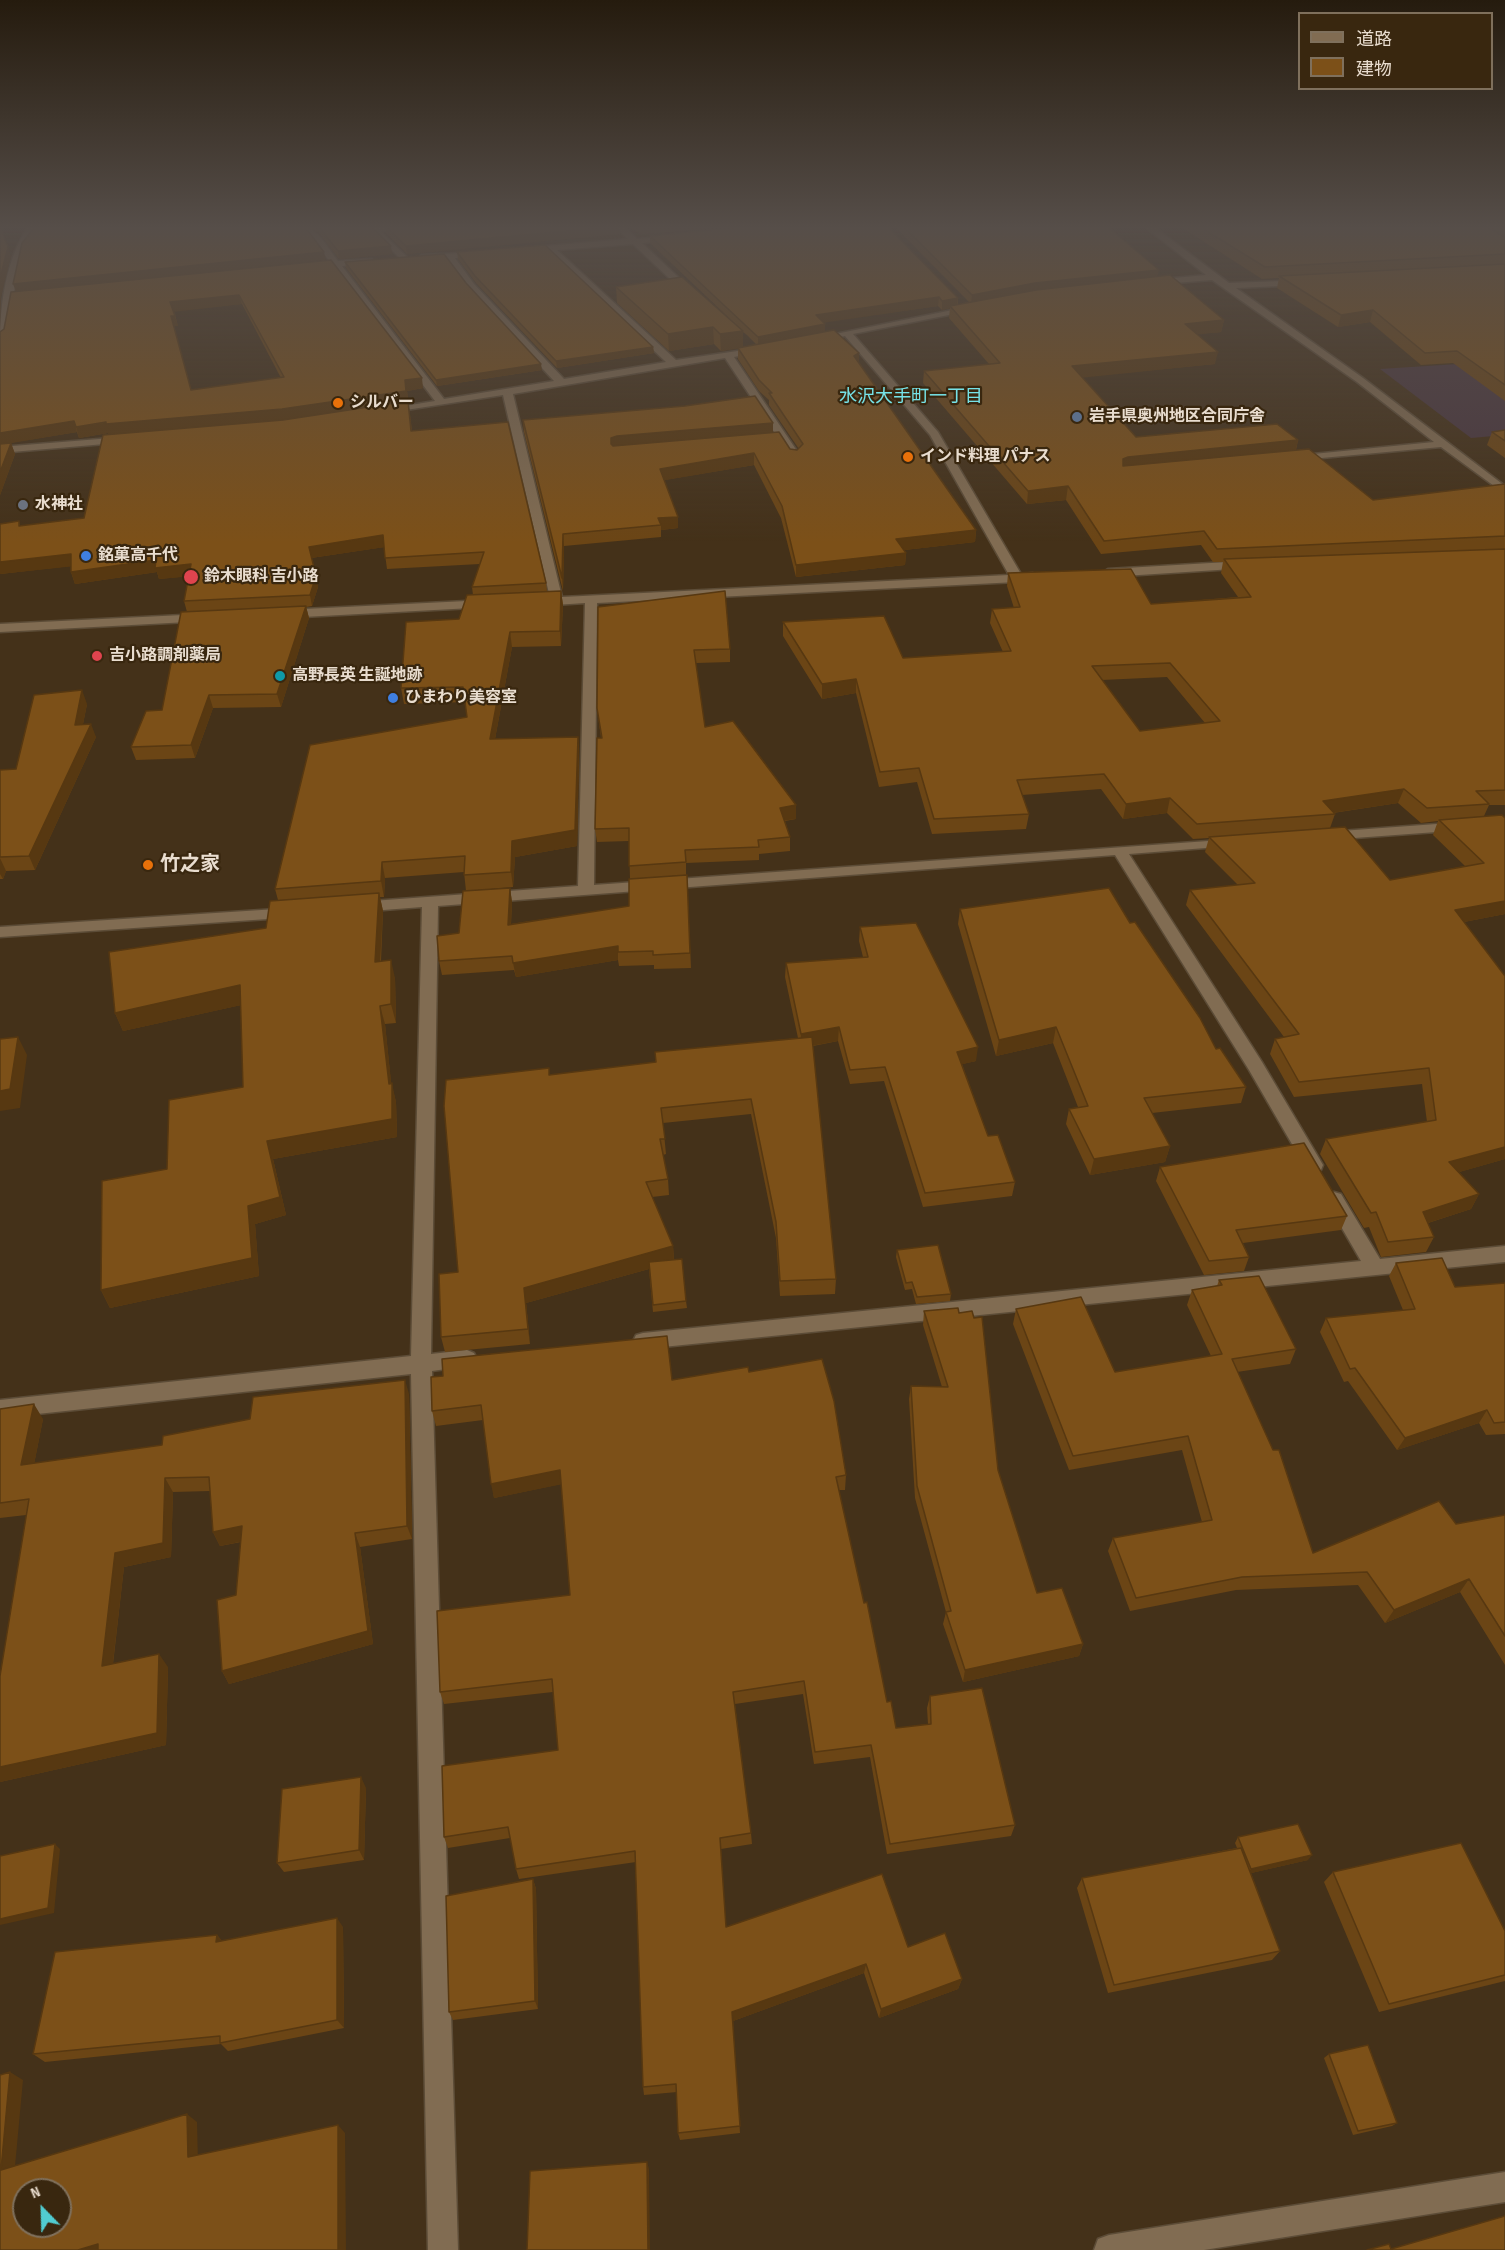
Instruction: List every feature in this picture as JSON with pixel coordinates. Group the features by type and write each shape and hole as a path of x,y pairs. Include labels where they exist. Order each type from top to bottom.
{"street":[{"path":"389,332 441,402"},
{"path":"514,332 561,382"},
{"path":"640,332 673,363"},
{"path":"801,342 852,332"},
{"path":"1292,332 1360,380 1505,491"},
{"path":"847,333 934,434 1017,578"},
{"path":"747,343 755,351"},
{"path":"369,414 778,346"},
{"path":"728,356 796,457"},
{"path":"507,391 557,601"},
{"path":"772,440 783,438"},
{"path":"0,450 130,439"},
{"path":"1279,460 1443,444"},
{"path":"1098,573 1261,564"},
{"path":"521,603 1052,576"},
{"path":"586,890 591,599"},
{"path":"272,615 497,604"},
{"path":"0,628 213,618"},
{"path":"1306,837 1505,823"},
{"path":"337,909 1247,841"},
{"path":"1119,850 1256,1066 1375,1267"},
{"path":"430,901 422,1364 443,2250"},
{"path":"0,932 314,911"},
{"path":"624,1343 1505,1254"},
{"path":"0,1409 481,1358"},
{"path":"1109,2250 1505,2187"}],"shaded area":[{"path":"1458,364 1505,390 1505,435 1471,438 1380,369"}],"building":[{"path":"0,332 175,332 191,390 284,377 259,332 387,332 422,378 405,380 406,391 282,409 106,424 106,422 76,427 74,421 0,433"},
{"path":"399,332 511,332 541,364 436,380"},
{"path":"528,332 637,332 653,347 556,361"},
{"path":"753,332 784,332 758,337"},
{"path":"823,332 836,332 859,353 854,356 976,530 896,539 906,553 796,565 782,506 754,453 660,469 678,517 658,518 661,525 563,534 562,578 523,420 685,406 755,396 773,423 617,436 611,438 611,444 613,446 779,432 790,449 797,450 803,444 769,393 772,393 759,380 738,348"},
{"path":"973,332 1194,332 1218,352 1072,366 1136,437 1277,424 1298,440 1128,457 1123,459 1123,466 1309,449 1373,500 1505,484 1505,536 1217,549 1204,531 1104,541 1068,486 1028,491 924,371 1000,363"},
{"path":"1400,332 1505,332 1505,385 1457,351 1425,353"},
{"path":"408,401 411,431 508,422 546,583 472,587 484,552 385,558 383,535 309,547 316,576 310,595 184,601 191,564 155,568 156,560 71,572 71,554 0,562 0,524 19,521 19,526 84,518 103,435 283,420"},
{"path":"1505,430 1505,441 1492,432"},
{"path":"11,443 0,472 0,444"},
{"path":"1505,549 1505,790 1476,791 1489,804 1427,808 1404,789 1323,801 1335,814 1197,824 1170,798 1126,804 1104,774 1017,780 1029,814 934,819 919,768 880,772 856,679 822,684 783,622 884,616 903,658 1011,651 992,609 1020,607 1008,573 1131,569 1151,604 1251,597 1224,559","holes":["1170,663 1220,721 1140,731 1092,666"]},
{"path":"561,591 560,631 510,632 490,739 578,737 575,830 512,841 511,872 464,875 465,856 382,862 381,881 275,889 310,745 467,717 463,687 401,688 406,622 459,619 467,595"},
{"path":"725,591 730,649 694,650 705,727 733,721 796,805 780,808 790,837 758,840 759,847 685,850 686,862 629,866 629,828 595,829 597,738 602,738 597,708 598,607"},
{"path":"306,606 277,694 209,695 191,745 131,747 146,711 162,710 181,612"},
{"path":"82,690 75,725 91,724 29,856 0,857 0,770 16,769 34,695"},
{"path":"1502,815 1505,818 1505,901 1455,910 1505,976 1505,1147 1449,1162 1479,1194 1423,1212 1434,1237 1388,1242 1376,1212 1371,1213 1326,1139 1436,1120 1429,1068 1299,1082 1275,1039 1299,1034 1190,890 1255,883 1209,837 1345,827 1390,880 1484,863 1439,820"},
{"path":"687,875 690,953 653,955 653,951 618,952 618,946 513,963 512,956 439,961 437,936 459,933 463,891 510,888 508,925 629,906 629,879"},
{"path":"1109,888 1130,923 1135,922 1200,1018 1216,1049 1220,1048 1246,1087 1144,1098 1170,1146 1094,1159 1069,1109 1088,1106 1056,1027 999,1040 960,909"},
{"path":"379,893 375,962 391,960 391,1004 380,1006 389,1084 392,1083 392,1119 267,1141 280,1197 248,1206 252,1258 101,1290 102,1181 167,1169 169,1100 243,1087 240,985 115,1013 109,952 266,928 270,901"},
{"path":"916,923 978,1047 957,1052 988,1136 998,1135 1015,1182 925,1193 885,1067 850,1070 839,1027 801,1034 786,963 868,957 860,927"},
{"path":"18,1037 10,1089 0,1091 0,1039"},
{"path":"812,1037 836,1279 780,1281 776,1222 751,1099 661,1108 665,1139 660,1139 668,1179 646,1182 673,1246 524,1288 528,1329 441,1337 439,1274 458,1272 444,1106 446,1080 549,1068 549,1075 656,1062 655,1052"},
{"path":"1304,1143 1347,1216 1236,1230 1249,1257 1209,1261 1160,1167"},
{"path":"938,1245 951,1294 917,1297 912,1282 906,1283 897,1250"},
{"path":"1442,1258 1455,1287 1505,1283 1505,1422 1494,1423 1487,1410 1405,1438 1355,1368 1350,1369 1326,1318 1415,1309 1396,1263"},
{"path":"682,1259 686,1301 653,1305 649,1262"},
{"path":"1259,1276 1296,1349 1232,1359 1273,1450 1279,1450 1313,1553 1439,1501 1456,1524 1505,1515 1505,1636 1469,1579 1394,1610 1367,1572 1242,1577 1136,1598 1113,1538 1212,1520 1188,1436 1073,1456 1016,1309 1081,1297 1115,1372 1222,1354 1192,1290 1222,1285 1219,1280"},
{"path":"958,1308 959,1313 972,1311 974,1318 982,1317 998,1470 1037,1593 1062,1588 1083,1644 965,1670 946,1612 951,1611 917,1486 911,1386 948,1387 924,1311"},
{"path":"667,1336 672,1380 748,1367 749,1372 822,1359 834,1401 846,1475 836,1477 864,1603 867,1602 887,1702 891,1701 896,1728 931,1724 930,1696 982,1688 1015,1825 890,1844 871,1745 815,1752 804,1681 733,1692 751,1833 720,1838 726,1927 882,1874 908,1947 945,1933 962,1979 881,2009 866,1964 732,2012 740,2126 678,2133 676,2084 643,2087 635,1851 516,1869 508,1827 444,1837 442,1766 558,1750 552,1679 440,1692 437,1611 570,1595 560,1470 491,1484 481,1405 432,1411 431,1377 443,1376 442,1359"},
{"path":"405,1380 407,1526 355,1533 368,1631 222,1671 217,1600 236,1595 242,1526 213,1532 209,1477 165,1478 163,1543 115,1553 102,1666 159,1654 157,1733 0,1767 0,1676 29,1499 0,1503 0,1409 34,1404 21,1465 162,1445 163,1436 250,1419 253,1397"},
{"path":"361,1777 359,1850 277,1863 282,1789"},
{"path":"1298,1824 1312,1855 1251,1869 1238,1837"},
{"path":"1461,1843 1505,1931 1505,1975 1389,2004 1333,1872"},
{"path":"55,1844 48,1908 0,1919 0,1856"},
{"path":"1241,1848 1280,1951 1114,1985 1082,1878"},
{"path":"533,1879 535,2001 449,2012 446,1896"},
{"path":"337,1918 337,2020 220,2043 220,2036 33,2054 55,1952 217,1935 216,1942"},
{"path":"1368,2045 1397,2123 1358,2131 1329,2054"},
{"path":"10,2072 1,2170 187,2114 188,2157 338,2125 338,2250 98,2250 98,2244 78,2250 0,2250 0,2075"},
{"path":"647,2162 648,2250 527,2250 530,2171"},
{"path":"1505,2216 1505,2250 1367,2250 1389,2244 1391,2249"}],"place":[{"name":"シルバー","path":"338,403"},
{"name":"岩手県奥州地区合同庁舎","path":"1077,417"},
{"name":"インド料理 パナス","path":"908,457"},
{"name":"水神社","path":"23,505"},
{"name":"銘菓高千代","path":"86,556"},
{"name":"鈴木眼科 吉小路","path":"191,577"},
{"name":"吉小路調剤薬局","path":"97,656"},
{"name":"高野長英 生誕地跡","path":"280,676"},
{"name":"ひまわり美容室","path":"393,698"},
{"name":"竹之家","path":"148,865"}],"district":[{"name":"水沢大手町一丁目","path":"911,397"}]}
